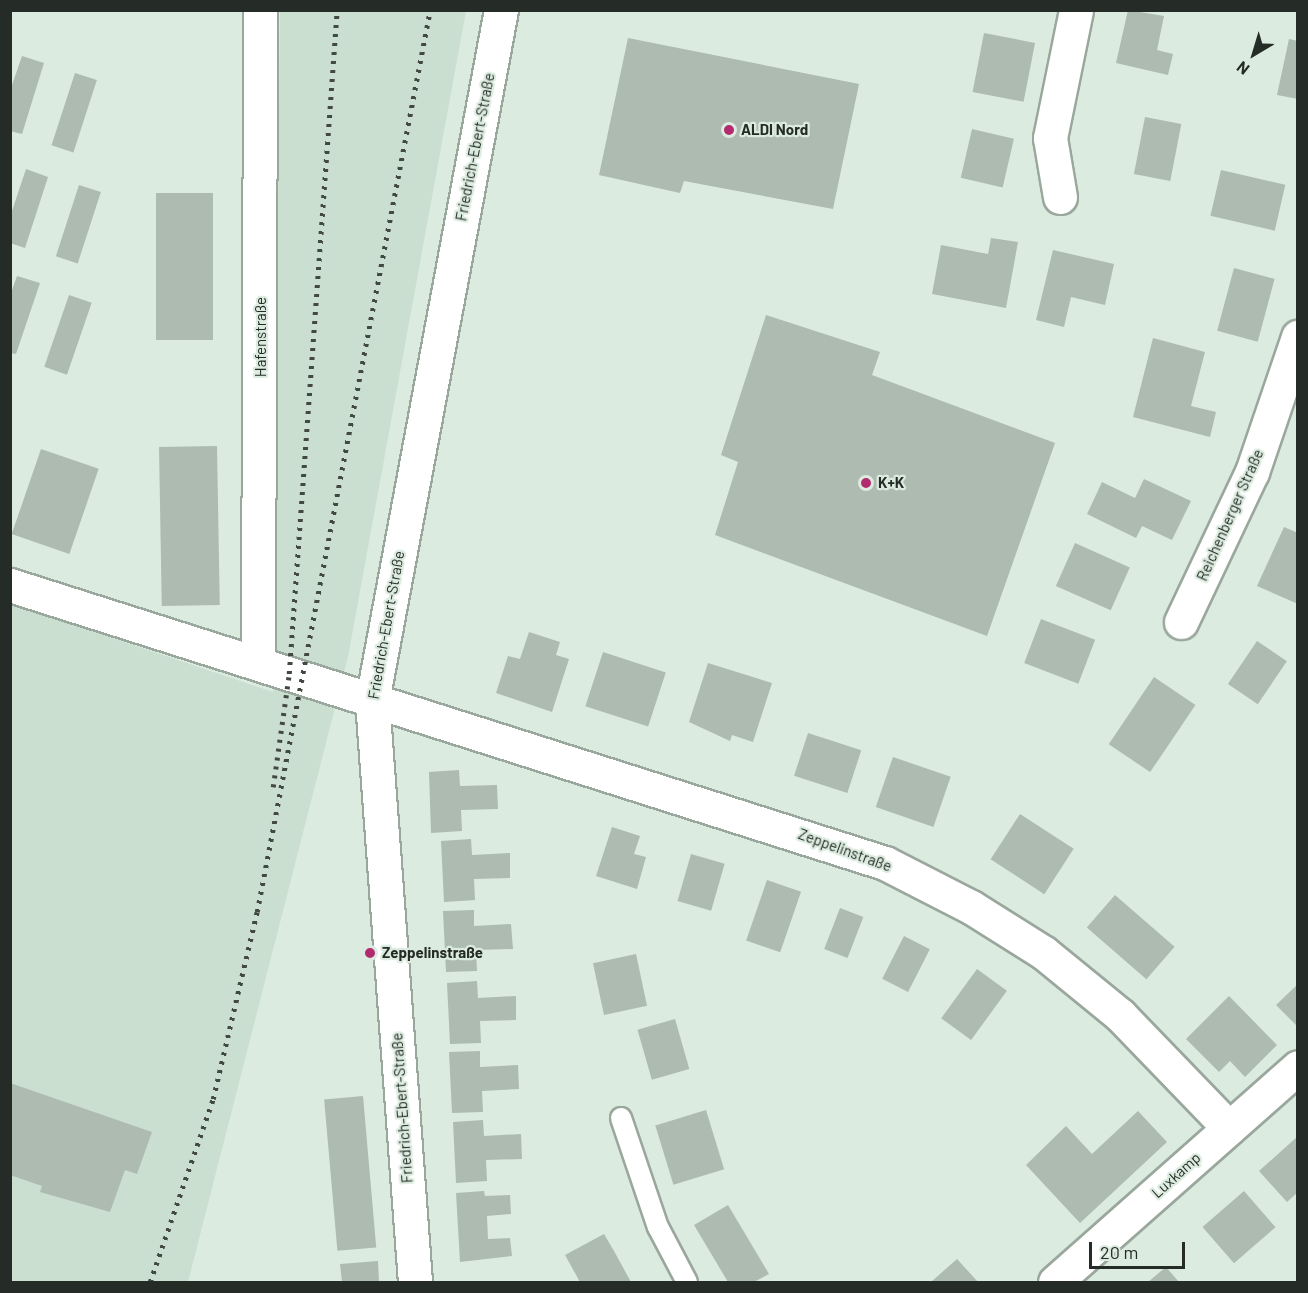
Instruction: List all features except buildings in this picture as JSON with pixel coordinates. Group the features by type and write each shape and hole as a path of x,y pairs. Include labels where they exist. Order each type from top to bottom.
{"street":[{"name":"Hafenstraße","path":"258,663 260,10"},
{"name":"Friedrich-Ebert-Straße","path":"415,1282 372,701 501,10"},
{"path":"1060,197 1050,138 1076,10"},
{"name":"Reichenberger Straße","path":"1181,622 1252,472 1298,337"},
{"name":"Zeppelinstraße","path":"10,585 806,836 936,887 1044,953 1120,1016 1229,1128"},
{"name":"Luxkamp","path":"1055,1282 1298,1067"}],"lane":[{"path":"621,1118 658,1227 687,1282"}],"shaded area":[{"path":"280,11 466,11 348,657 188,1282 11,1282 11,604 273,692"}],"railway":[{"path":"273,787 289,674 337,10"},
{"path":"150,1282 213,1099 257,912 430,10"}],"place":[{"name":"ALDI Nord","path":"729,130"},
{"name":"K+K","path":"866,483"},
{"name":"Zeppelinstraße","path":"370,953"}]}
